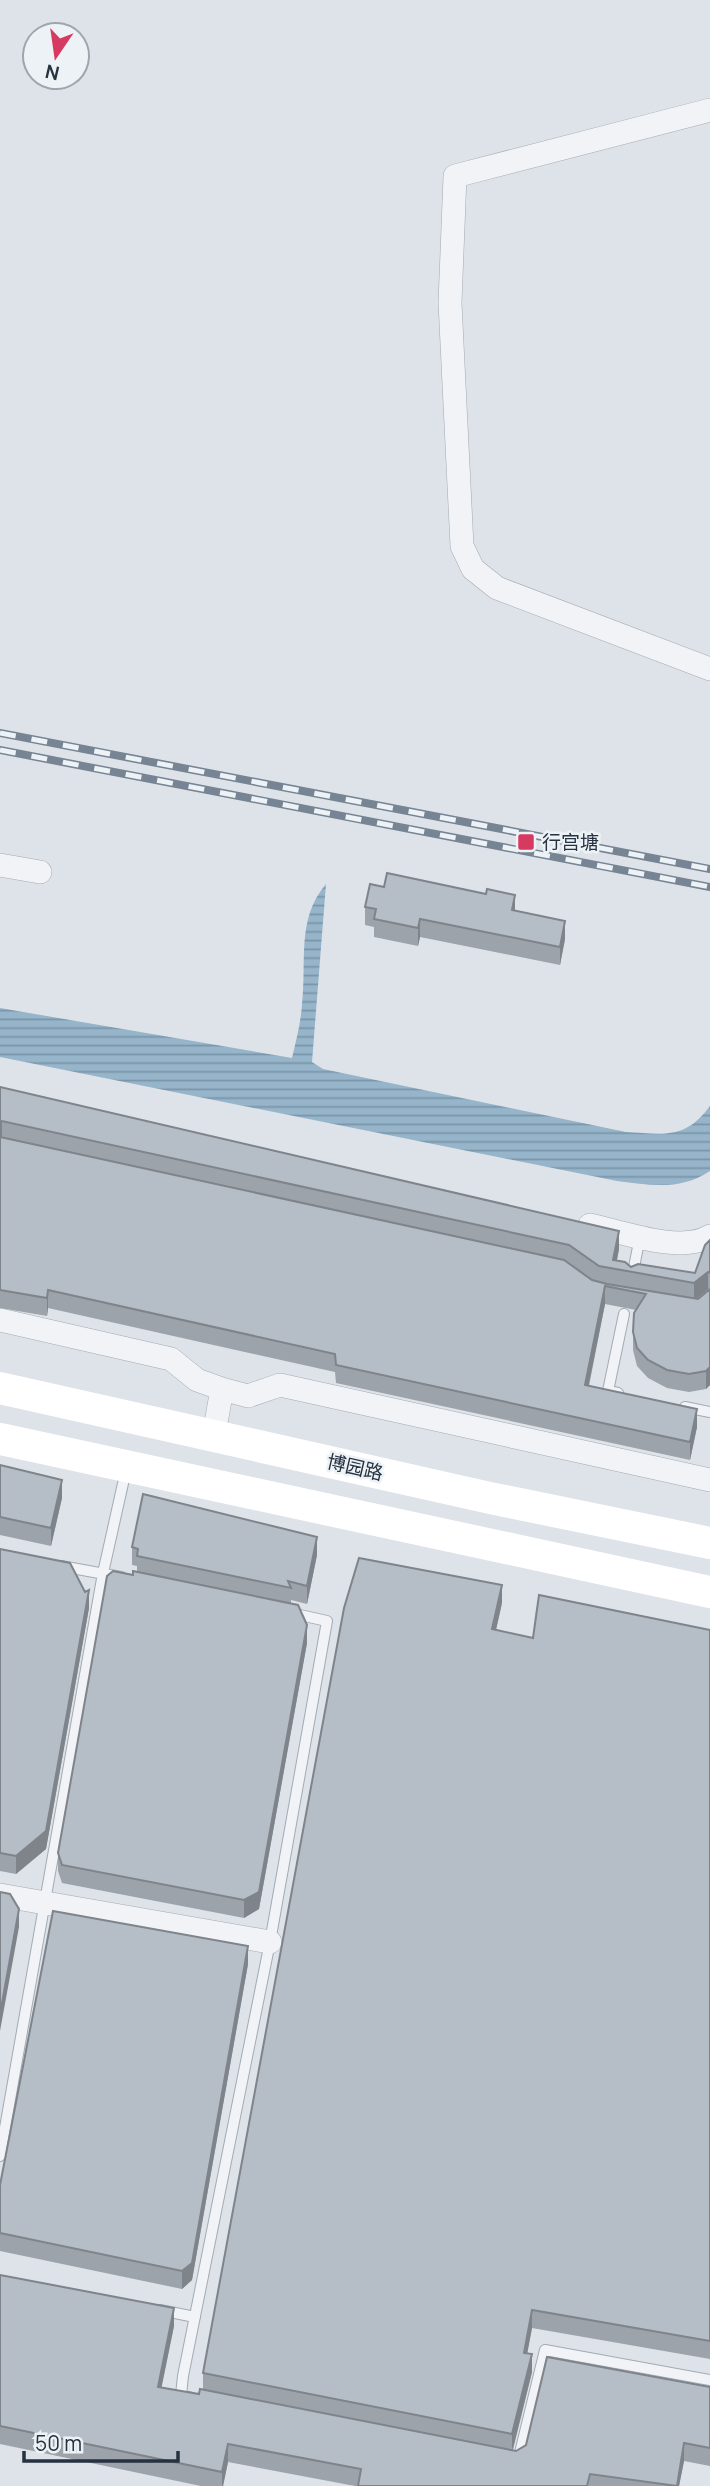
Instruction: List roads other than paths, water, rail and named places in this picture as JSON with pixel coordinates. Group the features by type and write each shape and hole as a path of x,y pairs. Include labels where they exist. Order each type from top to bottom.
{"main road":[{"name":"博园路","path":"0,1388 490,1498 710,1543"},
{"path":"0,1439 710,1592"}],"street":[{"path":"710,110 455,176 450,303 462,545 473,569 497,588 710,670"},
{"path":"0,865 40,872"},
{"path":"572,1221 664,1242 701,1242 710,1236"},
{"path":"0,1320 171,1359 197,1380 248,1395 280,1385 710,1480"},
{"path":"214,1434 222,1389"},
{"path":"0,1895 270,1942"}],"lane":[{"path":"632,1277 640,1237"},
{"path":"624,1314 608,1391 633,1396"},
{"path":"672,1404 710,1412"},
{"path":"0,2156 103,1573 127,1467"},
{"path":"52,1564 130,1579"},
{"path":"208,2400 181,2395 270,1942 327,1621 275,1609"},
{"path":"143,2307 195,2317"},
{"path":"505,2458 518,2461 545,2350 710,2379"}],"water":[{"path":"326,884 312,1062 323,1069 626,1132 663,1134 682,1130 692,1125 710,1106 710,1171 688,1182 676,1184 653,1185 617,1181 0,1057 0,1008 292,1058 301,1011 307,926 310,911"}],"railway":[{"path":"0,733 710,869"},
{"path":"0,750 710,887"}],"place":[{"name":"行宫塘","path":"526,842"}]}
